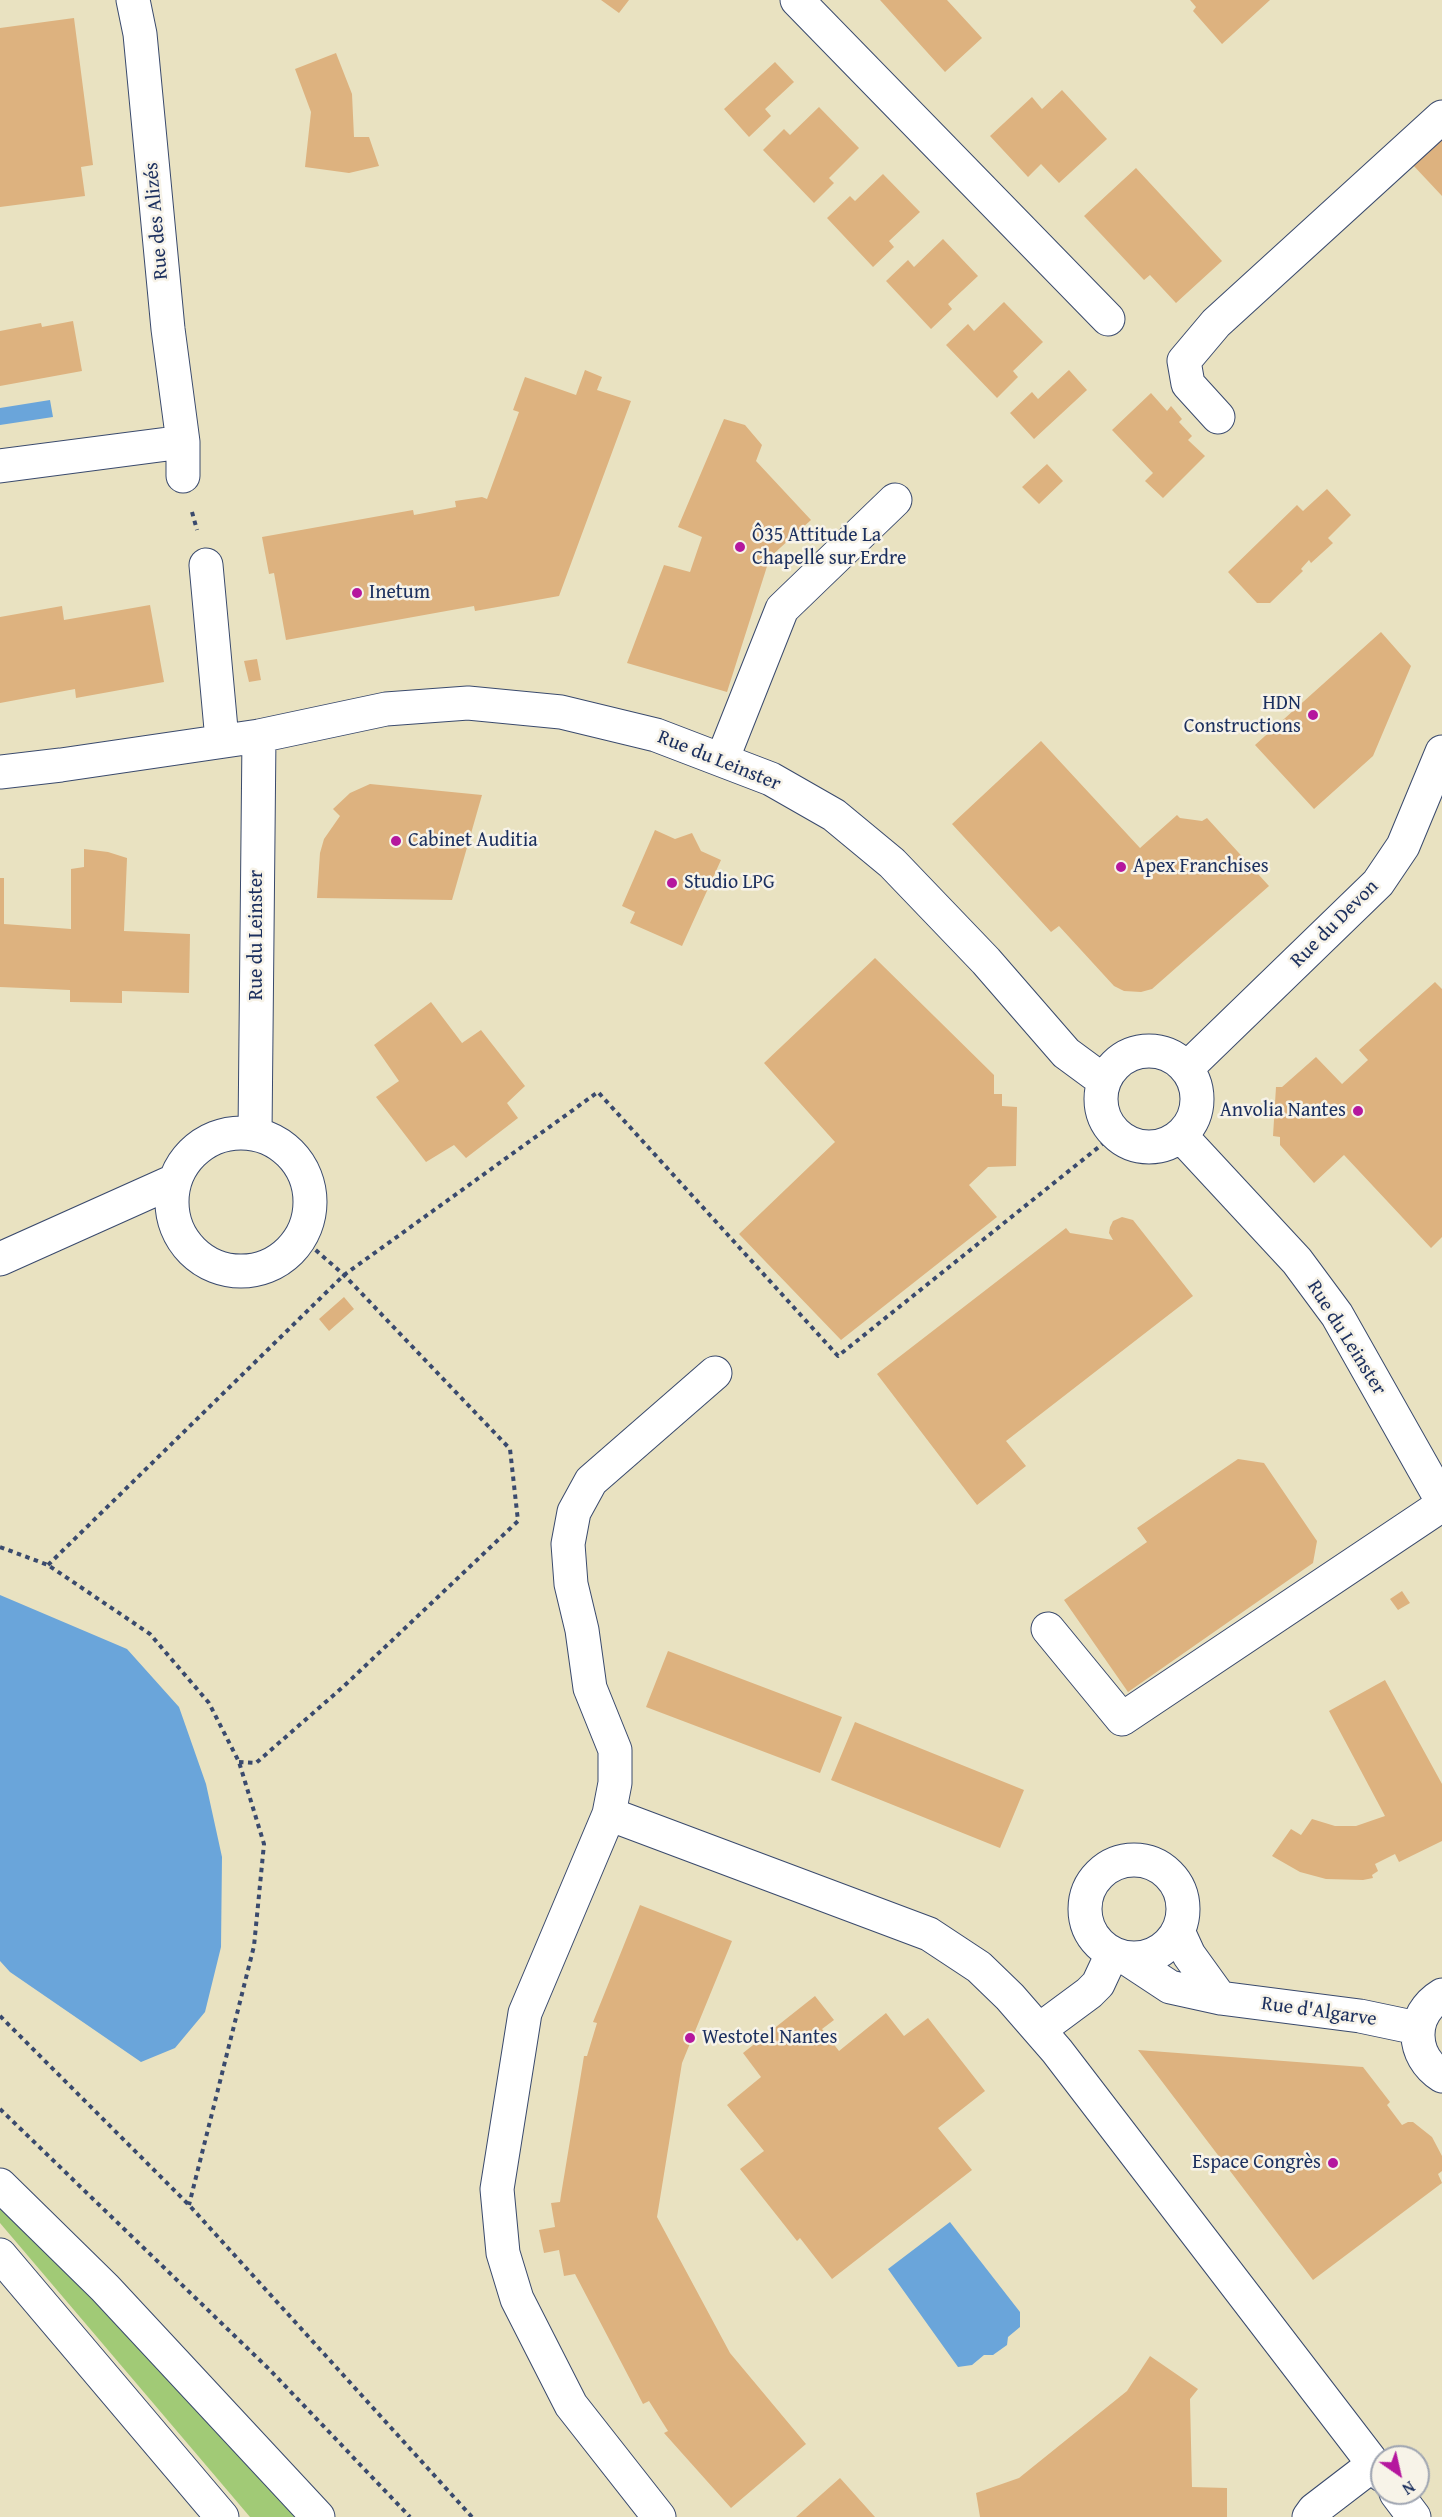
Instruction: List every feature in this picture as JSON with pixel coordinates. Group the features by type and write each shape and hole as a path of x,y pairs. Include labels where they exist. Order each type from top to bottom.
{"street":[{"name":"Rue des Alizés","path":"133,0 140,34 168,329 183,441 183,476"},
{"path":"796,0 1108,320"},
{"path":"1218,417 1188,384 1184,361 1216,323 1442,117"},
{"path":"0,466 183,441"},
{"path":"722,760 782,609 895,500"},
{"path":"206,564 222,740"},
{"name":"Rue du Leinster","path":"0,771 61,765 259,736 386,709 468,703 561,712 656,735 771,779 834,815 892,863 986,961 1066,1053 1104,1081"},
{"name":"Rue du Leinster","path":"255,1134 259,736"},
{"name":"Rue du Devon","path":"1187,1068 1378,883 1403,846 1442,752"},
{"path":"1142,1051 1158,1051 1174,1058 1187,1068 1195,1081 1198,1096 1196,1111 1190,1124 1180,1136 1168,1144 1155,1148 1140,1147 1115,1134 1106,1122 1101,1109 1100,1094 1104,1081 1113,1066 1126,1056 1142,1051"},
{"path":"235,1133 255,1134 276,1141 293,1155 305,1174 310,1194 309,1216 301,1236 287,1254 268,1266 246,1271 224,1269 203,1260 186,1245 176,1226 171,1203 174,1181 184,1163 198,1148 215,1137 235,1133"},
{"name":"Rue du Leinster","path":"1180,1136 1297,1261 1337,1315 1442,1503"},
{"path":"0,1258 174,1181"},
{"path":"658,2517 571,2405 517,2299 503,2253 497,2189 525,2013 609,1814 615,1783 615,1750 590,1688 582,1630 571,1584 568,1544 574,1512 591,1481 715,1373"},
{"path":"1048,1629 1122,1719 1442,1503"},
{"path":"609,1814 929,1934 979,1967 1039,2030 1370,2460"},
{"name":"Rue d'Algarve","path":"1178,1931 1183,1916 1183,1899 1176,1883 1165,1871 1151,1863 1135,1859 1118,1862 1103,1870 1092,1882 1086,1898 1085,1915 1089,1931 1099,1944 1170,1987 1220,1998 1360,2016 1417,2028"},
{"path":"1039,2030 1089,1993 1119,1956 1141,1958 1157,1953 1169,1944 1178,1931 1190,1955 1220,1998"},
{"path":"1442,1995 1430,2004 1417,2028 1417,2043 1422,2057 1432,2070 1442,2076"},
{"path":"0,2185 105,2288 318,2517"},
{"path":"0,2254 222,2517"},
{"path":"1309,2517 1314,2510 1370,2475"}],"path":[{"path":"183,476 206,564"},
{"path":"48,1565 344,1275 598,1092 838,1356 1115,1134"},
{"path":"239,1762 256,1763 344,1686 518,1521 510,1449 344,1275 301,1236"},
{"path":"0,1547 48,1565 150,1634 209,1703 239,1762 264,1844 254,1946 189,2205"},
{"path":"0,2016 189,2205 472,2517"},
{"path":"0,2109 271,2371 410,2517"}],"green space":[{"path":"0,2202 208,2414 300,2517 250,2517 0,2223"}],"water":[{"path":"50,400 53,417 0,425 0,408"},
{"path":"0,1595 127,1649 179,1707 206,1784 222,1857 221,1947 205,2012 175,2048 141,2062 10,1972 0,1961"},
{"path":"950,2222 1020,2312 1020,2327 1008,2337 1007,2345 993,2355 984,2355 972,2365 958,2367 888,2269"}],"building":[{"path":"601,0 629,0 619,13"},
{"path":"880,0 947,0 982,38 945,72"},
{"path":"1190,0 1270,0 1222,44 1193,11 1196,7"},
{"path":"74,18 93,165 81,167 85,196 0,207 0,28"},
{"path":"336,53 352,94 354,137 369,137 379,166 349,173 305,167 311,112 295,69"},
{"path":"775,62 794,82 765,109 771,116 749,137 724,109"},
{"path":"1062,90 1107,139 1059,183 1041,164 1028,177 990,136 1032,97 1042,109"},
{"path":"819,107 859,148 829,178 834,183 814,203 763,150 784,129 790,135"},
{"path":"1442,136 1442,196 1412,164"},
{"path":"1136,168 1222,261 1176,303 1150,275 1144,280 1084,216"},
{"path":"883,174 920,212 889,241 894,247 873,267 827,218 850,196 855,201"},
{"path":"943,239 978,276 948,304 952,309 931,329 886,281 908,260 914,267"},
{"path":"1004,302 1043,342 1013,371 1018,377 997,398 946,345 968,324 974,331"},
{"path":"73,321 82,371 0,386 0,331 41,323 42,327"},
{"path":"585,370 602,377 597,390 631,401 559,596 475,611 474,606 286,640 274,573 269,574 262,537 413,510 414,515 456,507 455,501 482,497 487,499 519,412 513,410 525,377 576,395"},
{"path":"1069,370 1087,390 1034,439 1010,413 1032,392 1038,399"},
{"path":"1151,393 1167,411 1171,406 1182,419 1179,422 1192,436 1188,440 1205,456 1163,498 1145,481 1153,473 1112,430"},
{"name":"Ô35 Attitude La Chapelle sur Erdre","path":"724,419 745,425 762,445 756,461 811,520 770,557 727,692 627,663 664,565 690,572 702,537 678,527"},
{"path":"1047,464 1063,481 1039,504 1022,487"},
{"path":"1327,489 1351,515 1328,538 1333,543 1311,563 1309,560 1301,569 1303,571 1270,603 1257,603 1228,572 1297,505 1303,511"},
{"path":"150,605 164,682 76,698 75,689 0,703 0,617 62,606 64,620"},
{"path":"1381,632 1411,666 1373,756 1314,809 1255,745"},
{"path":"257,659 261,680 249,682 244,661"},
{"name":"Apex Franchises","path":"1041,741 1140,848 1177,815 1180,818 1202,821 1207,818 1269,886 1152,989 1141,992 1124,991 1114,986 1059,926 1051,932 952,824"},
{"name":"Cabinet Auditia","path":"370,784 482,795 452,900 317,898 320,853 324,839 340,816 333,809 350,793"},
{"name":"Studio LPG","path":"655,830 675,839 692,833 701,851 721,860 682,946 630,923 635,912 622,906"},
{"path":"84,849 108,852 127,858 124,931 190,934 189,993 122,991 122,1003 70,1002 70,990 0,987 0,878 4,878 4,924 71,929 71,869 84,867"},
{"path":"875,958 994,1075 994,1094 1002,1094 1002,1106 1017,1107 1016,1166 988,1167 969,1185 997,1217 841,1340 739,1234 835,1142 764,1063"},
{"name":"Anvolia Nantes","path":"1435,982 1442,989 1442,1237 1431,1248 1344,1155 1314,1183 1280,1145 1280,1137 1273,1136 1276,1087 1282,1087 1316,1057 1342,1084 1368,1060 1359,1050"},
{"path":"431,1002 462,1043 481,1030 525,1086 507,1103 518,1118 466,1158 454,1145 426,1162 376,1097 399,1081 374,1045"},
{"path":"1122,1217 1133,1220 1193,1296 1006,1441 1026,1466 977,1505 877,1374 1066,1228 1070,1233 1113,1240 1109,1233 1110,1227 1113,1221"},
{"path":"344,1297 354,1309 329,1331 319,1319"},
{"path":"1238,1459 1264,1463 1317,1541 1313,1563 1128,1692 1064,1600 1147,1542 1137,1528"},
{"path":"1402,1591 1410,1603 1398,1610 1390,1599"},
{"path":"668,1651 842,1717 820,1773 646,1707"},
{"path":"1385,1680 1442,1784 1442,1841 1399,1862 1395,1854 1375,1864 1378,1871 1372,1875 1373,1878 1326,1879 1300,1872 1272,1856 1291,1829 1301,1835 1312,1819 1335,1826 1356,1826 1385,1816 1329,1711"},
{"path":"855,1722 1024,1790 1000,1848 831,1780"},
{"path":"640,1905 732,1941 682,2063 657,2217 730,2353 806,2444 731,2508 664,2433 668,2431 649,2401 643,2404 575,2274 564,2276 559,2250 544,2253 539,2230 555,2227 551,2203 560,2202 584,2056 587,2056 597,2023 593,2022"},
{"path":"815,1996 834,2020 822,2029 839,2051 886,2013 904,2036 928,2018 985,2091 938,2128 972,2170 832,2279 800,2238 797,2241 740,2169 764,2151 727,2105 761,2077 743,2053"},
{"name":"Espace Congrès","path":"1138,2050 1363,2067 1390,2102 1387,2105 1402,2125 1413,2122 1432,2137 1442,2156 1442,2171 1438,2174 1442,2183 1313,2280"},
{"path":"1150,2356 1198,2389 1190,2399 1192,2487 1227,2488 1227,2517 980,2517 976,2493 1019,2478 1127,2391"},
{"path":"840,2478 875,2517 796,2517"}],"place":[{"name":"Ô35 Attitude La Chapelle sur Erdre","path":"740,547"},
{"name":"Inetum","path":"357,593"},
{"name":"HDN Constructions","path":"1313,715"},
{"name":"Cabinet Auditia","path":"396,841"},
{"name":"Apex Franchises","path":"1121,867"},
{"name":"Studio LPG","path":"672,883"},
{"name":"Anvolia Nantes","path":"1358,1111"},
{"name":"Westotel Nantes","path":"690,2038"},
{"name":"Espace Congrès","path":"1333,2163"}]}
